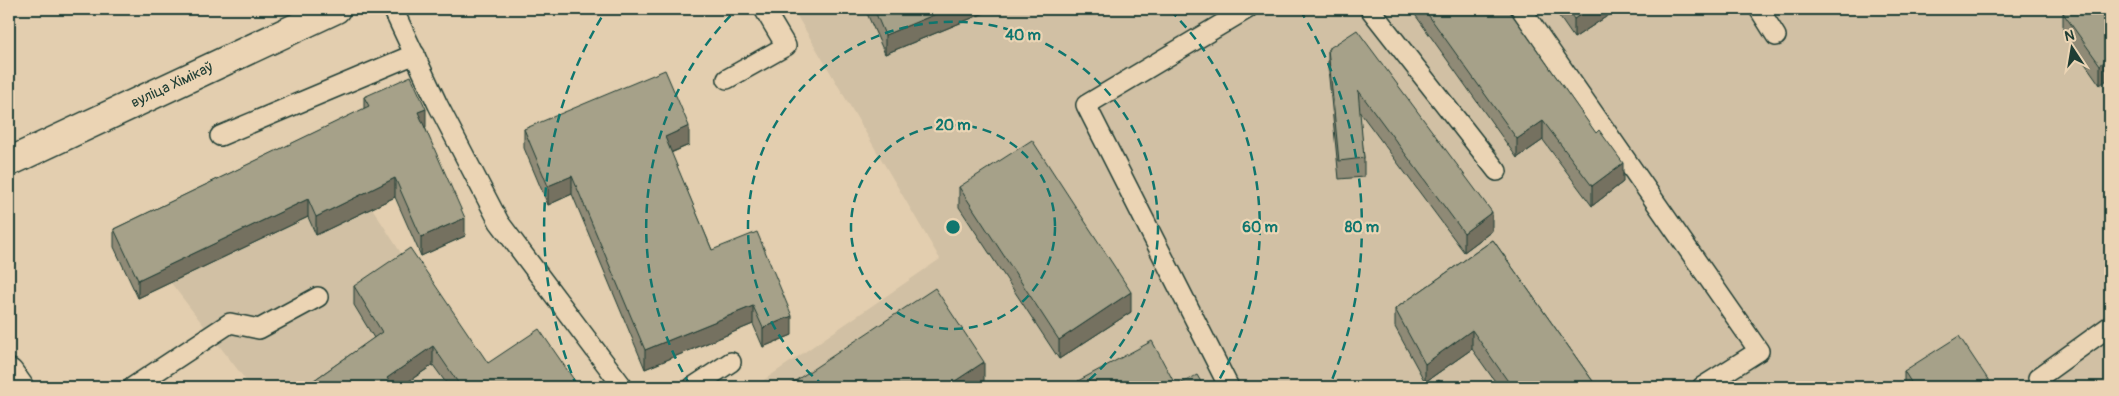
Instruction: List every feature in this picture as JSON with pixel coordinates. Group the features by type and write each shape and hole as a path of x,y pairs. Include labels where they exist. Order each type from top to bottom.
{"street":[{"name":"вуліца Хімікаў","path":"9,162 336,9"},
{"path":"9,372 19,387"}],"lane":[{"path":"393,9 499,222 623,387"},
{"path":"727,79 786,46 764,9"},
{"path":"1229,387 1086,106 1247,9"},
{"path":"1370,9 1496,170"},
{"path":"1521,9 1759,351 1702,387"},
{"path":"1759,9 1776,36"},
{"path":"220,136 415,54"},
{"path":"133,387 230,323 259,329 318,296"},
{"path":"2038,378 2110,326"},
{"path":"693,387 731,362"}],"shaded area":[{"path":"793,9 2110,9 2110,387 754,387 940,259"},
{"path":"339,139 372,208 410,267 495,387 251,387 171,283 138,298 114,247"}],"building":[{"path":"874,9 948,9 885,35"},
{"path":"1424,9 1508,9 1596,133 1599,130 1623,163 1592,186 1543,121 1517,139"},
{"path":"1567,9 1589,9 1574,19"},
{"path":"2069,9 2110,9 2110,58 2100,65 2063,13"},
{"path":"1357,30 1492,212 1464,233 1358,90 1364,158 1339,161 1328,49"},
{"path":"665,70 689,126 665,137 712,250 757,232 792,316 763,328 753,306 645,350 572,176 548,186 524,129"},
{"path":"411,76 426,109 418,112 465,218 421,237 395,178 316,217 308,199 138,280 114,229 369,106 364,97"},
{"path":"1032,140 1131,292 1059,340 959,187"},
{"path":"1493,240 1597,387 1512,387 1472,330 1425,364 1395,309"},
{"path":"410,248 488,363 539,329 579,387 461,387 433,346 387,378 393,387 313,387 310,383 382,332 354,286"},
{"path":"935,288 984,362 946,387 786,387"},
{"path":"1959,336 1993,387 1914,387 1904,371"},
{"path":"1152,341 1176,386 1197,375 1204,387 1081,387 1078,381"},
{"path":"1439,380 1444,387 1430,387"}]}
